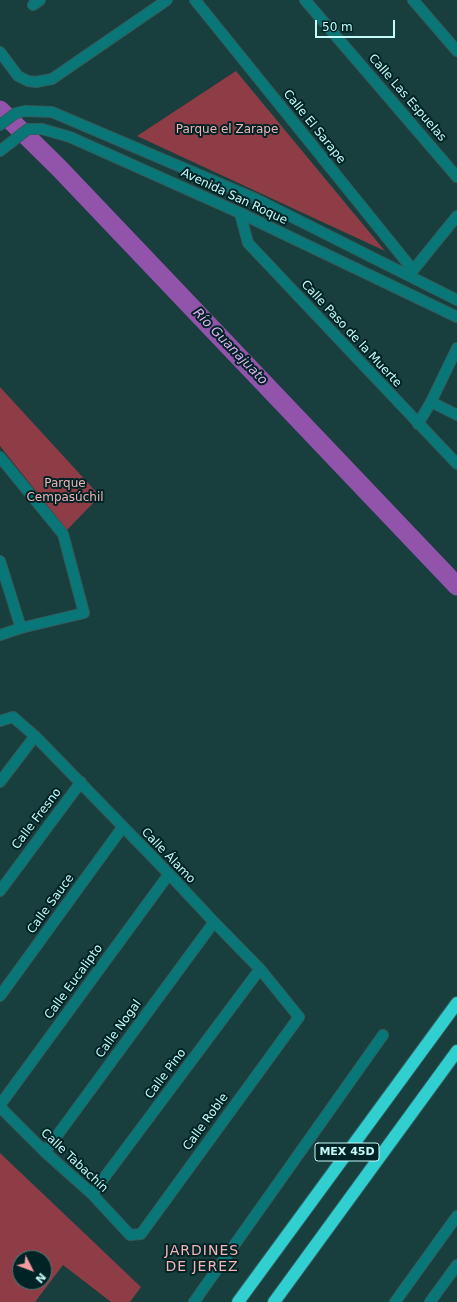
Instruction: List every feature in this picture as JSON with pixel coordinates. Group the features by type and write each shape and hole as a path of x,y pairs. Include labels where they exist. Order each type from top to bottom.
{"highway":[{"name":"MEX 45D","path":"238,1302 457,1003"},
{"name":"MEX 45D","path":"274,1302 457,1051"}],"street":[{"path":"0,52 3,60 18,76 28,81 36,82 52,79 167,0"},
{"name":"Calle El Sarape","path":"195,0 411,273"},
{"name":"Calle Las Espuelas","path":"305,0 457,177"},
{"path":"413,0 457,51"},
{"name":"Avenida San Roque","path":"0,125 16,112 52,112 256,199 411,273 457,300"},
{"name":"Avenida San Roque","path":"1,150 28,129 42,129 70,137 240,212 457,317"},
{"name":"Calle Paso de la Muerte","path":"240,212 248,243 457,464"},
{"path":"411,273 457,216"},
{"path":"418,424 431,402 457,348"},
{"path":"431,402 457,416"},
{"path":"0,457 63,534 84,613 21,628 0,635"},
{"path":"0,561 21,628"},
{"name":"Calle Álamo","path":"0,722 14,717 35,736 81,782 122,828 169,874 260,969 299,1017"},
{"path":"0,782 35,736"},
{"name":"Calle Fresno","path":"0,891 81,782"},
{"name":"Calle Sauce","path":"0,996 122,828"},
{"name":"Calle Eucalipto","path":"0,1106 169,874"},
{"name":"Calle Nogal","path":"44,1152 214,922"},
{"name":"Calle Pino","path":"92,1194 260,969"},
{"name":"Calle Roble","path":"130,1235 141,1234 299,1017"},
{"path":"194,1302 383,1035"},
{"name":"Calle Tabachín","path":"0,1106 44,1152 92,1194 130,1235"},
{"path":"396,1302 457,1216"},
{"path":"430,1302 457,1265"}],"green space":[{"name":"Parque el Zarape","path":"236,71 385,251 137,136"},
{"name":"Parque Cempasúchil","path":"0,387 100,496 67,530 0,446"},
{"path":"0,1153 141,1287 130,1302 111,1302 63,1265 52,1280 52,1250 12,1250 12,1290 44,1290 35,1302 0,1302"}],"waterway":[{"name":"Río Guanajuato","path":"0,110 59,168 457,586"}],"district":[{"name":"JARDINES DE JEREZ","path":"202,1260"}]}
